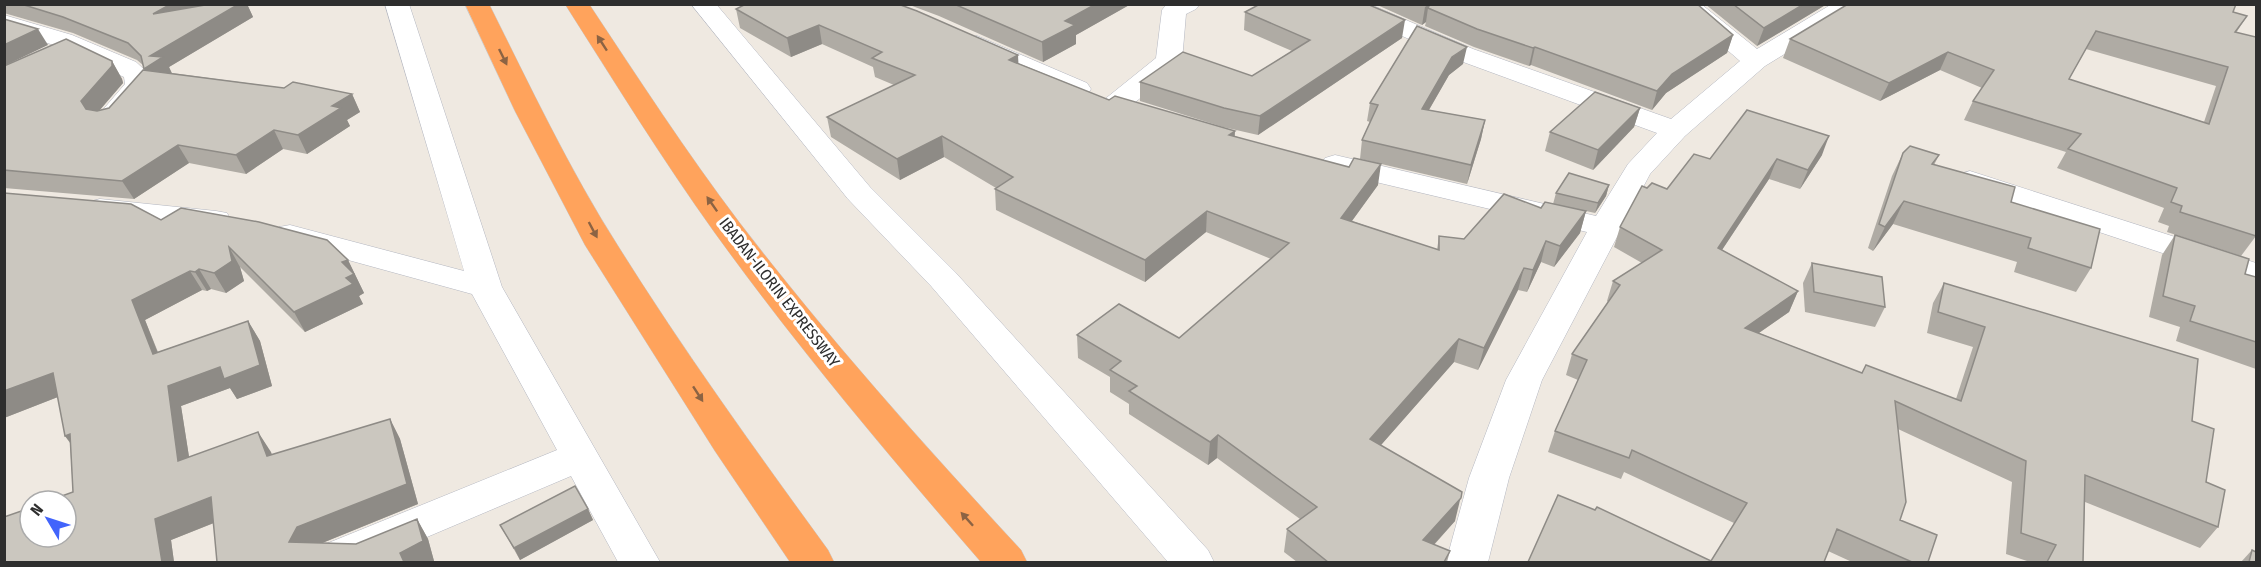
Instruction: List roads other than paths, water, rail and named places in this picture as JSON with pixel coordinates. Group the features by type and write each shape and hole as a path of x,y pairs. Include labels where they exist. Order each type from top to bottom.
{"highway":[{"path":"477,4 530,111 601,245 728,441 813,562"},
{"name":"IBADAN-ILORIN EXPRESSWAY","path":"577,4 646,110 727,226 773,287 926,473 1006,562"}],"street":[{"path":"4,8 12,4"},
{"path":"397,4 485,287 578,457 639,562"},
{"path":"703,4 859,193 943,279 1193,562"},
{"path":"1115,105 1169,61 1174,10 1188,4"},
{"path":"1348,4 1464,54 1675,130"},
{"path":"1686,4 1756,61"},
{"path":"1467,562 1490,478 1524,380 1605,227 1638,170 1675,130 1756,61 1850,4"},
{"path":"4,22 63,40 72,46 127,67 136,74 139,85 108,119"},
{"path":"950,32 1115,105 1148,115"},
{"path":"43,60 72,46"},
{"path":"1306,157 1605,227"},
{"path":"1943,171 2256,274"},
{"path":"75,205 192,216 250,226 485,287"},
{"path":"326,562 578,457"}]}
